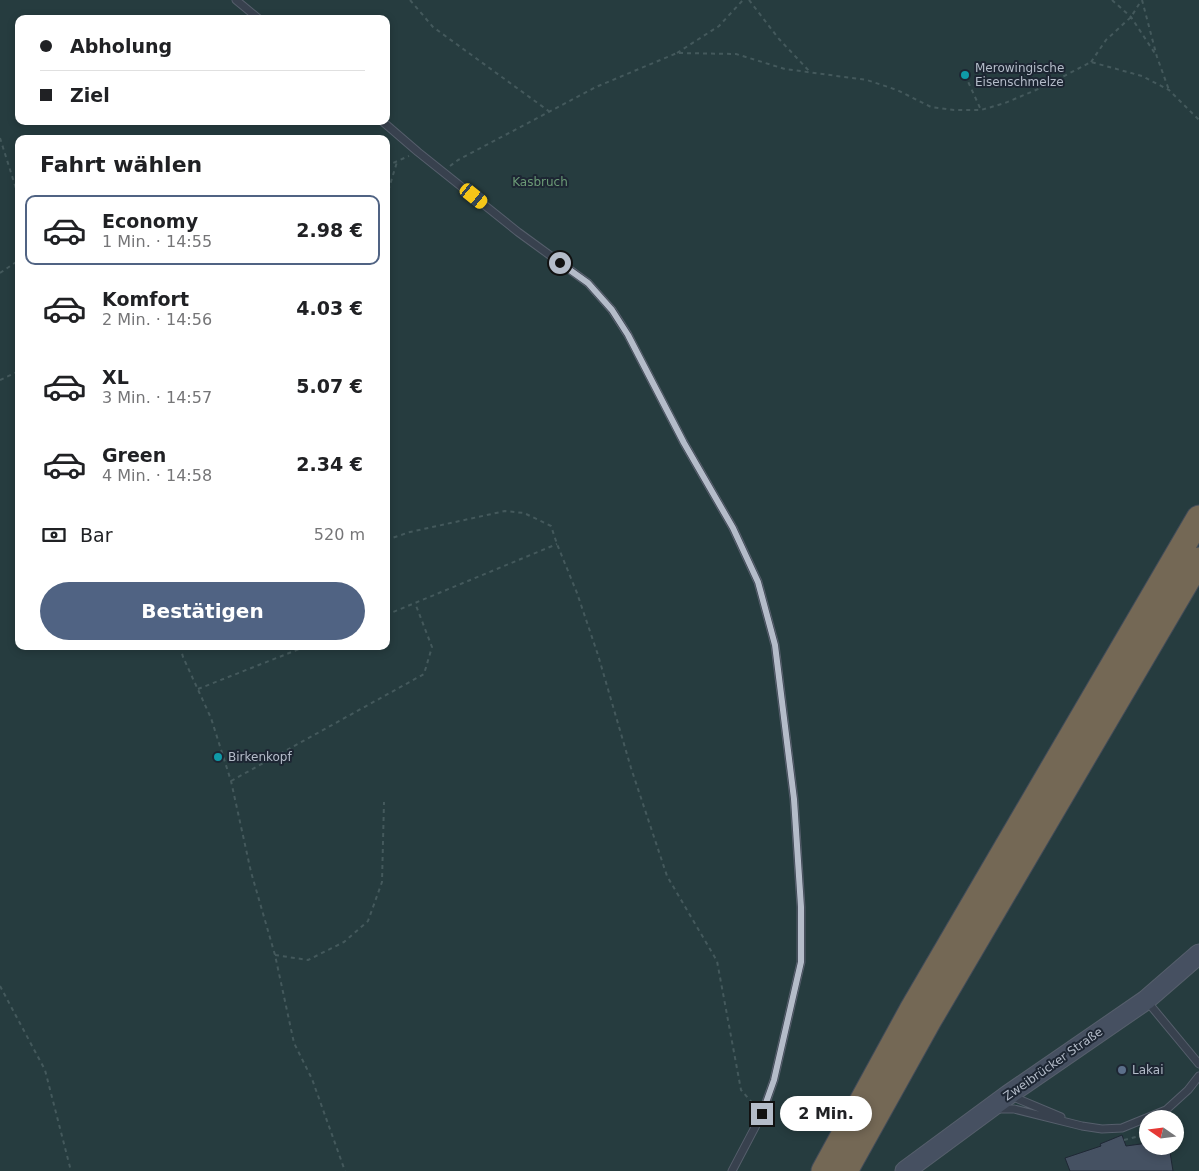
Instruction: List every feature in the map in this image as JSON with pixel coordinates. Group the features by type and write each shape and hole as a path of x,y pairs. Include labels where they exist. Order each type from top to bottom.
{"highway":[{"path":"838,1170 913,1008 1199,518"},
{"path":"838,1170 934,1012 1199,560"}],"main road":[{"name":"Zweibrücker Straße","path":"905,1171 1008,1095 1146,1000 1199,954"}],"lane":[{"path":"236,0 254,15"},
{"path":"387,125 518,232 588,283 612,310 628,335 684,443 733,528 758,582 775,645 794,799 801,907 801,962 774,1080 762,1114 732,1171"},
{"path":"1146,1000 1199,1064"},
{"path":"986,1112 1002,1108 1014,1109 1082,1126 1102,1129 1122,1128 1166,1110 1188,1090 1199,1076"},
{"path":"1008,1095 1082,1126"}],"path":[{"path":"410,0 433,27 550,112"},
{"path":"444,172 458,160 596,87 677,53 719,26 743,0"},
{"path":"749,0 779,39 811,73"},
{"path":"1112,0 1131,17 1157,57"},
{"path":"677,53 736,54 785,69 867,80 897,90 930,107 954,110 981,110 1005,103 1043,87 1090,62 1106,40 1131,17 1141,0"},
{"path":"1141,0 1157,57 1169,90"},
{"path":"1090,62 1142,76 1169,90 1199,120"},
{"path":"965,75 981,110"},
{"path":"0,138 15,185"},
{"path":"390,165 418,152"},
{"path":"390,185 397,162"},
{"path":"0,273 15,263"},
{"path":"0,380 15,372"},
{"path":"390,539 410,532 505,511 524,513 551,526 583,611 631,768 667,876 717,962 741,1090 762,1114"},
{"path":"390,613 557,544"},
{"path":"231,781 424,674 432,647 415,603"},
{"path":"181,650 211,718 231,781 251,872 275,955 294,1042 312,1079 345,1171"},
{"path":"198,689 297,650"},
{"path":"275,955 308,960 344,942 368,921 382,882 384,802"},
{"path":"0,986 45,1070 71,1171"},
{"path":"1122,1128 1128,1139"},
{"path":"1124,1140 1139,1136"}],"green space":[{"name":"Kasbruch","path":"0,0 1199,0 1199,1171 0,1171"}],"building":[{"path":"1122,1135 1126,1146 1139,1144 1139,1155 1170,1155 1173,1171 1070,1171 1065,1158 1101,1146 1100,1144"}],"place":[{"name":"Merowingische Eisenschmelze","path":"965,75"},
{"name":"Birkenkopf","path":"218,757"},
{"name":"Lakai","path":"1122,1070"}],"route":[{"path":"560,263 588,283 612,310 628,335 684,443 733,528 758,582 775,645 794,799 801,907 801,962 774,1080 762,1114"}]}
